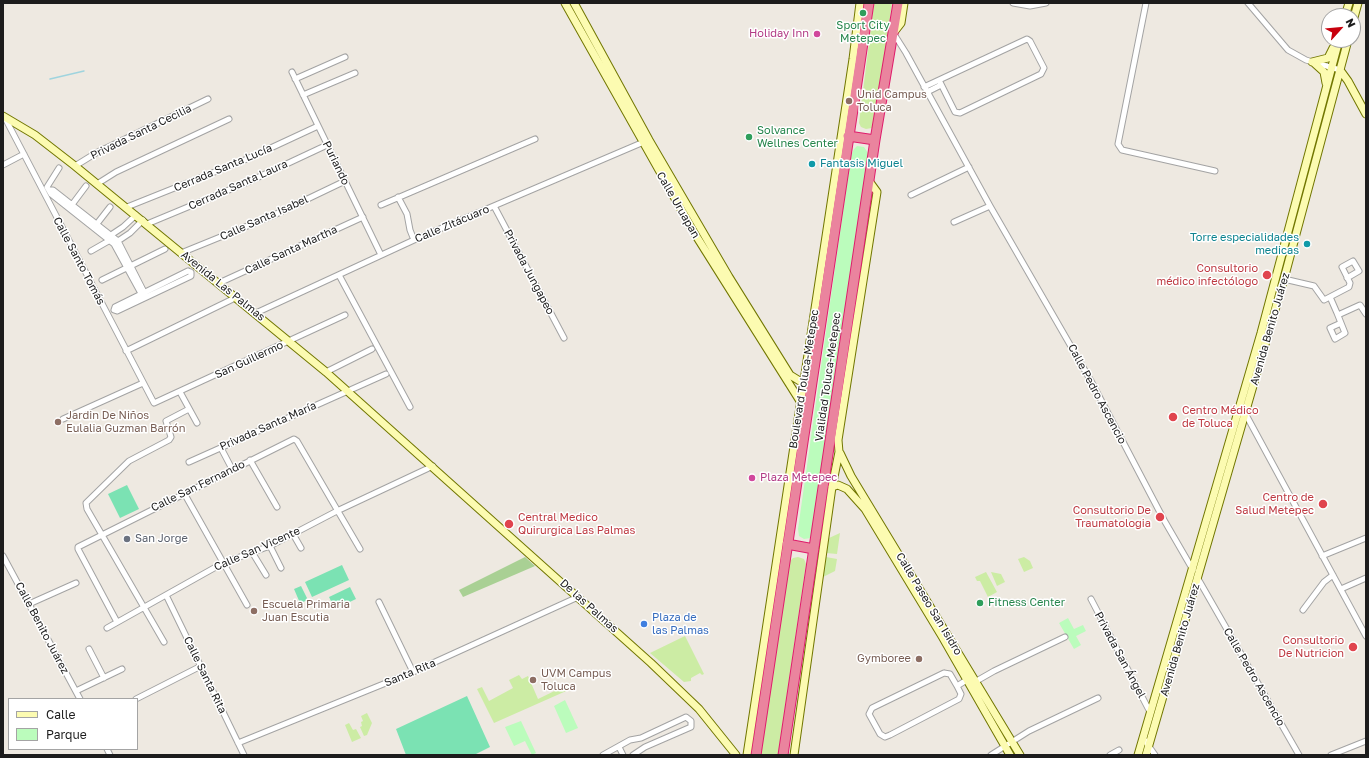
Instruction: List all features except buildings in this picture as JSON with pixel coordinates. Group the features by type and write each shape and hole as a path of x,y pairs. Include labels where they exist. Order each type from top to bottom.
{"highway":[{"name":"Vialidad Toluca-Metepec","path":"756,755 781,556 787,544 811,357 848,136 857,54 869,3"},
{"name":"Vialidad Toluca-Metepec","path":"783,755 875,140 898,3"},
{"path":"848,136 875,140"},
{"path":"832,430 838,440"},
{"path":"822,497 832,484 826,471"},
{"path":"787,544 814,549"},
{"path":"757,699 765,687"}],"main road":[{"name":"Boulevard Toluca-Metepec","path":"748,755 781,556 800,401 803,384 811,357 857,54 860,3"},
{"path":"894,33 901,23 904,3"},
{"name":"Calle Uruapan","path":"570,4 646,141 695,234 800,401"},
{"path":"1312,62 1326,59 1330,56 1333,48"},
{"name":"Avenida Benito Juárez","path":"1138,755 1239,404 1261,333 1337,48"},
{"name":"Avenida Benito Juárez","path":"1146,755 1284,279 1346,48"},
{"path":"1312,62 1325,74 1326,89"},
{"path":"1340,70 1348,81 1366,114"},
{"name":"Avenida Las Palmas","path":"4,117 35,135 145,222 326,372 433,466"},
{"name":"Calle Uruapan","path":"646,141 790,375 803,384"},
{"path":"794,755 832,484 839,452 838,440 877,192 869,181"},
{"name":"Calle Paseo San Isidro","path":"839,452 851,476 972,681 991,715 1005,748 1010,755"},
{"name":"De las Palmas","path":"433,466 699,709 736,755"},
{"name":"Calle Paseo San Isidro","path":"832,484 847,489 865,509 972,681"},
{"name":"Calle Paseo San Isidro","path":"991,715 1020,755"}],"street":[{"path":"1013,3 1030,6 1046,3"},
{"path":"1146,3 1118,144 1122,150 1216,171"},
{"path":"1248,3 1288,50 1312,62 1340,70"},
{"name":"Calle Pedro Ascencio","path":"894,33 990,206 1091,381 1192,570 1299,755"},
{"path":"924,87 940,82 1027,39 1030,41 1044,68 1041,74 960,113 955,112 940,82"},
{"path":"295,79 345,57"},
{"name":"Puriando","path":"292,72 381,255"},
{"path":"303,95 355,73"},
{"path":"927,92 940,82"},
{"name":"Privada Santa Cecilia","path":"75,166 96,153 208,99"},
{"name":"Calle Santo Tomás","path":"4,117 154,403"},
{"path":"97,184 116,172 230,119"},
{"name":"Cerrada Santa Lucía","path":"126,207 247,159 318,126"},
{"path":"381,205 535,139"},
{"name":"Calle Zitácuaro","path":"256,313 414,240 646,141"},
{"name":"Cerrada Santa Laura","path":"145,222 248,182 327,145"},
{"path":"3,165 24,154"},
{"path":"910,195 969,167"},
{"path":"59,168 47,187 50,190 53,190 70,206 113,238 144,295"},
{"name":"Calle Santa Isabel","path":"182,253 272,216 345,181"},
{"path":"70,206 86,186"},
{"path":"398,197 407,214 410,230 414,240"},
{"name":"Privada Jungapeo","path":"494,206 564,338"},
{"path":"954,222 990,206"},
{"path":"96,226 110,207"},
{"path":"113,238 136,215"},
{"name":"Calle Santa Martha","path":"219,283 363,217"},
{"path":"91,251 113,238 130,233 145,222"},
{"path":"102,280 165,248"},
{"path":"144,295 115,307 114,310 117,311 144,295 188,271 192,273 191,276 144,295"},
{"path":"339,274 410,407"},
{"path":"1284,279 1314,286 1324,300 1350,287 1348,278"},
{"path":"126,351 237,297"},
{"path":"1330,297 1341,323"},
{"path":"1338,315 1360,305 1366,313"},
{"name":"San Guillermo","path":"154,403 289,342 344,315"},
{"path":"326,372 372,349"},
{"name":"Privada Santa María","path":"189,462 386,374"},
{"path":"63,419 143,383"},
{"path":"180,392 197,423"},
{"path":"1239,404 1366,636"},
{"path":"164,642 145,607 101,535 87,509 86,503 125,464 169,440 171,437 166,422 189,409"},
{"name":"Calle San Fernando","path":"117,622 78,550 78,547 184,493 296,439 337,511"},
{"path":"221,448 232,469"},
{"path":"250,460 278,507"},
{"name":"Calle San Vicente","path":"107,628 224,563 270,546 337,511 433,466"},
{"path":"184,493 247,605"},
{"path":"337,511 360,549"},
{"path":"293,534 301,548"},
{"path":"1322,556 1366,538"},
{"path":"270,546 281,568"},
{"path":"252,552 266,575"},
{"name":"Calle Benito Juárez","path":"3,556 80,698"},
{"path":"1303,610 1324,582 1333,575"},
{"path":"1340,589 1366,578"},
{"path":"29,604 76,583"},
{"name":"Calle Santa Rita","path":"166,595 244,755"},
{"name":"Santa Rita","path":"238,743 413,672 578,597"},
{"name":"Privada San Ángel","path":"1091,599 1150,712"},
{"path":"379,602 413,672"},
{"path":"957,686 972,681 1065,637"},
{"path":"89,649 104,678"},
{"path":"138,698 201,666"},
{"path":"76,691 122,669"},
{"path":"944,672 950,674 957,686 961,694 957,701 885,737 880,734 869,714 875,706 944,672"},
{"path":"991,755 1005,748 1029,731 1098,698"},
{"path":"603,755 634,739 641,738 686,717 691,721 691,727 645,747 633,755"},
{"path":"641,738 645,747"},
{"path":"1143,738 1155,755"},
{"path":"1331,755 1366,741"},
{"path":"619,748 623,755"},
{"path":"1110,755 1119,750"}],"green space":[{"path":"874,3 892,3 875,124 872,128 866,129 861,127 859,123"},
{"path":"857,146 864,147 868,153 814,532 811,538 804,539 799,536 798,529 851,155"},
{"path":"127,485 139,509 120,518 108,494"},
{"path":"840,533 837,554 826,553 829,538"},
{"path":"525,557 535,566 463,597 459,590"},
{"path":"798,557 804,559 806,564 778,755 761,755 789,562 793,558"},
{"path":"826,557 837,559 835,571 823,577"},
{"path":"1024,557 1030,561 1033,568 1024,572 1018,559"},
{"path":"342,565 349,580 312,597 305,582"},
{"path":"986,572 997,592 988,597 980,581 977,581 975,577"},
{"path":"991,572 1001,574 1005,582 997,586"},
{"path":"301,586 308,600 300,603 294,589"},
{"path":"350,587 356,599 335,609 329,597"},
{"path":"1068,618 1074,629 1083,625 1086,631 1076,636 1081,645 1074,649 1059,623"},
{"path":"685,636 704,674 702,675 700,673 691,678 691,681 684,682 650,653"},
{"path":"519,675 522,679 528,676 538,699 571,683 573,688 494,723 477,689 482,687 489,701 513,688 509,680"},
{"path":"467,696 490,747 474,755 406,755 396,729"},
{"path":"565,700 578,728 566,733 554,706"},
{"path":"367,713 372,723 367,735 364,736 360,727 362,726 361,722 363,721 361,716"},
{"path":"521,721 536,753 532,755 525,741 514,746 505,727"},
{"path":"349,723 353,730 356,729 361,738 352,742 345,725"}],"waterway":[{"path":"50,79 84,71"}],"place":[{"name":"Sport City Metepec","path":"863,13"},
{"name":"Holiday Inn","path":"817,34"},
{"name":"Unid Campus Toluca","path":"849,101"},
{"name":"Solvance Wellnes Center","path":"749,137"},
{"name":"Fantasis Miguel","path":"812,164"},
{"name":"Torre especialidades medicas","path":"1307,244"},
{"name":"Consultorio médico infectólogo","path":"1267,275"},
{"name":"Centro Médico de Toluca","path":"1173,417"},
{"name":"Jardin De Niños Eulalia Guzman Barrón","path":"58,422"},
{"name":"Plaza Metepec","path":"752,478"},
{"name":"Centro de Salud Metepec","path":"1323,504"},
{"name":"Consultorio De Traumatologia","path":"1160,517"},
{"name":"Central Medico Quirurgica Las Palmas","path":"509,524"},
{"name":"San Jorge","path":"127,539"},
{"name":"Fitness Center","path":"980,603"},
{"name":"Escuela Primaria Juan Escutia","path":"254,611"},
{"name":"Plaza de las Palmas","path":"644,624"},
{"name":"Consultorio De Nutricion","path":"1353,647"},
{"name":"Gymboree","path":"919,659"},
{"name":"UVM Campus Toluca","path":"533,680"}]}
